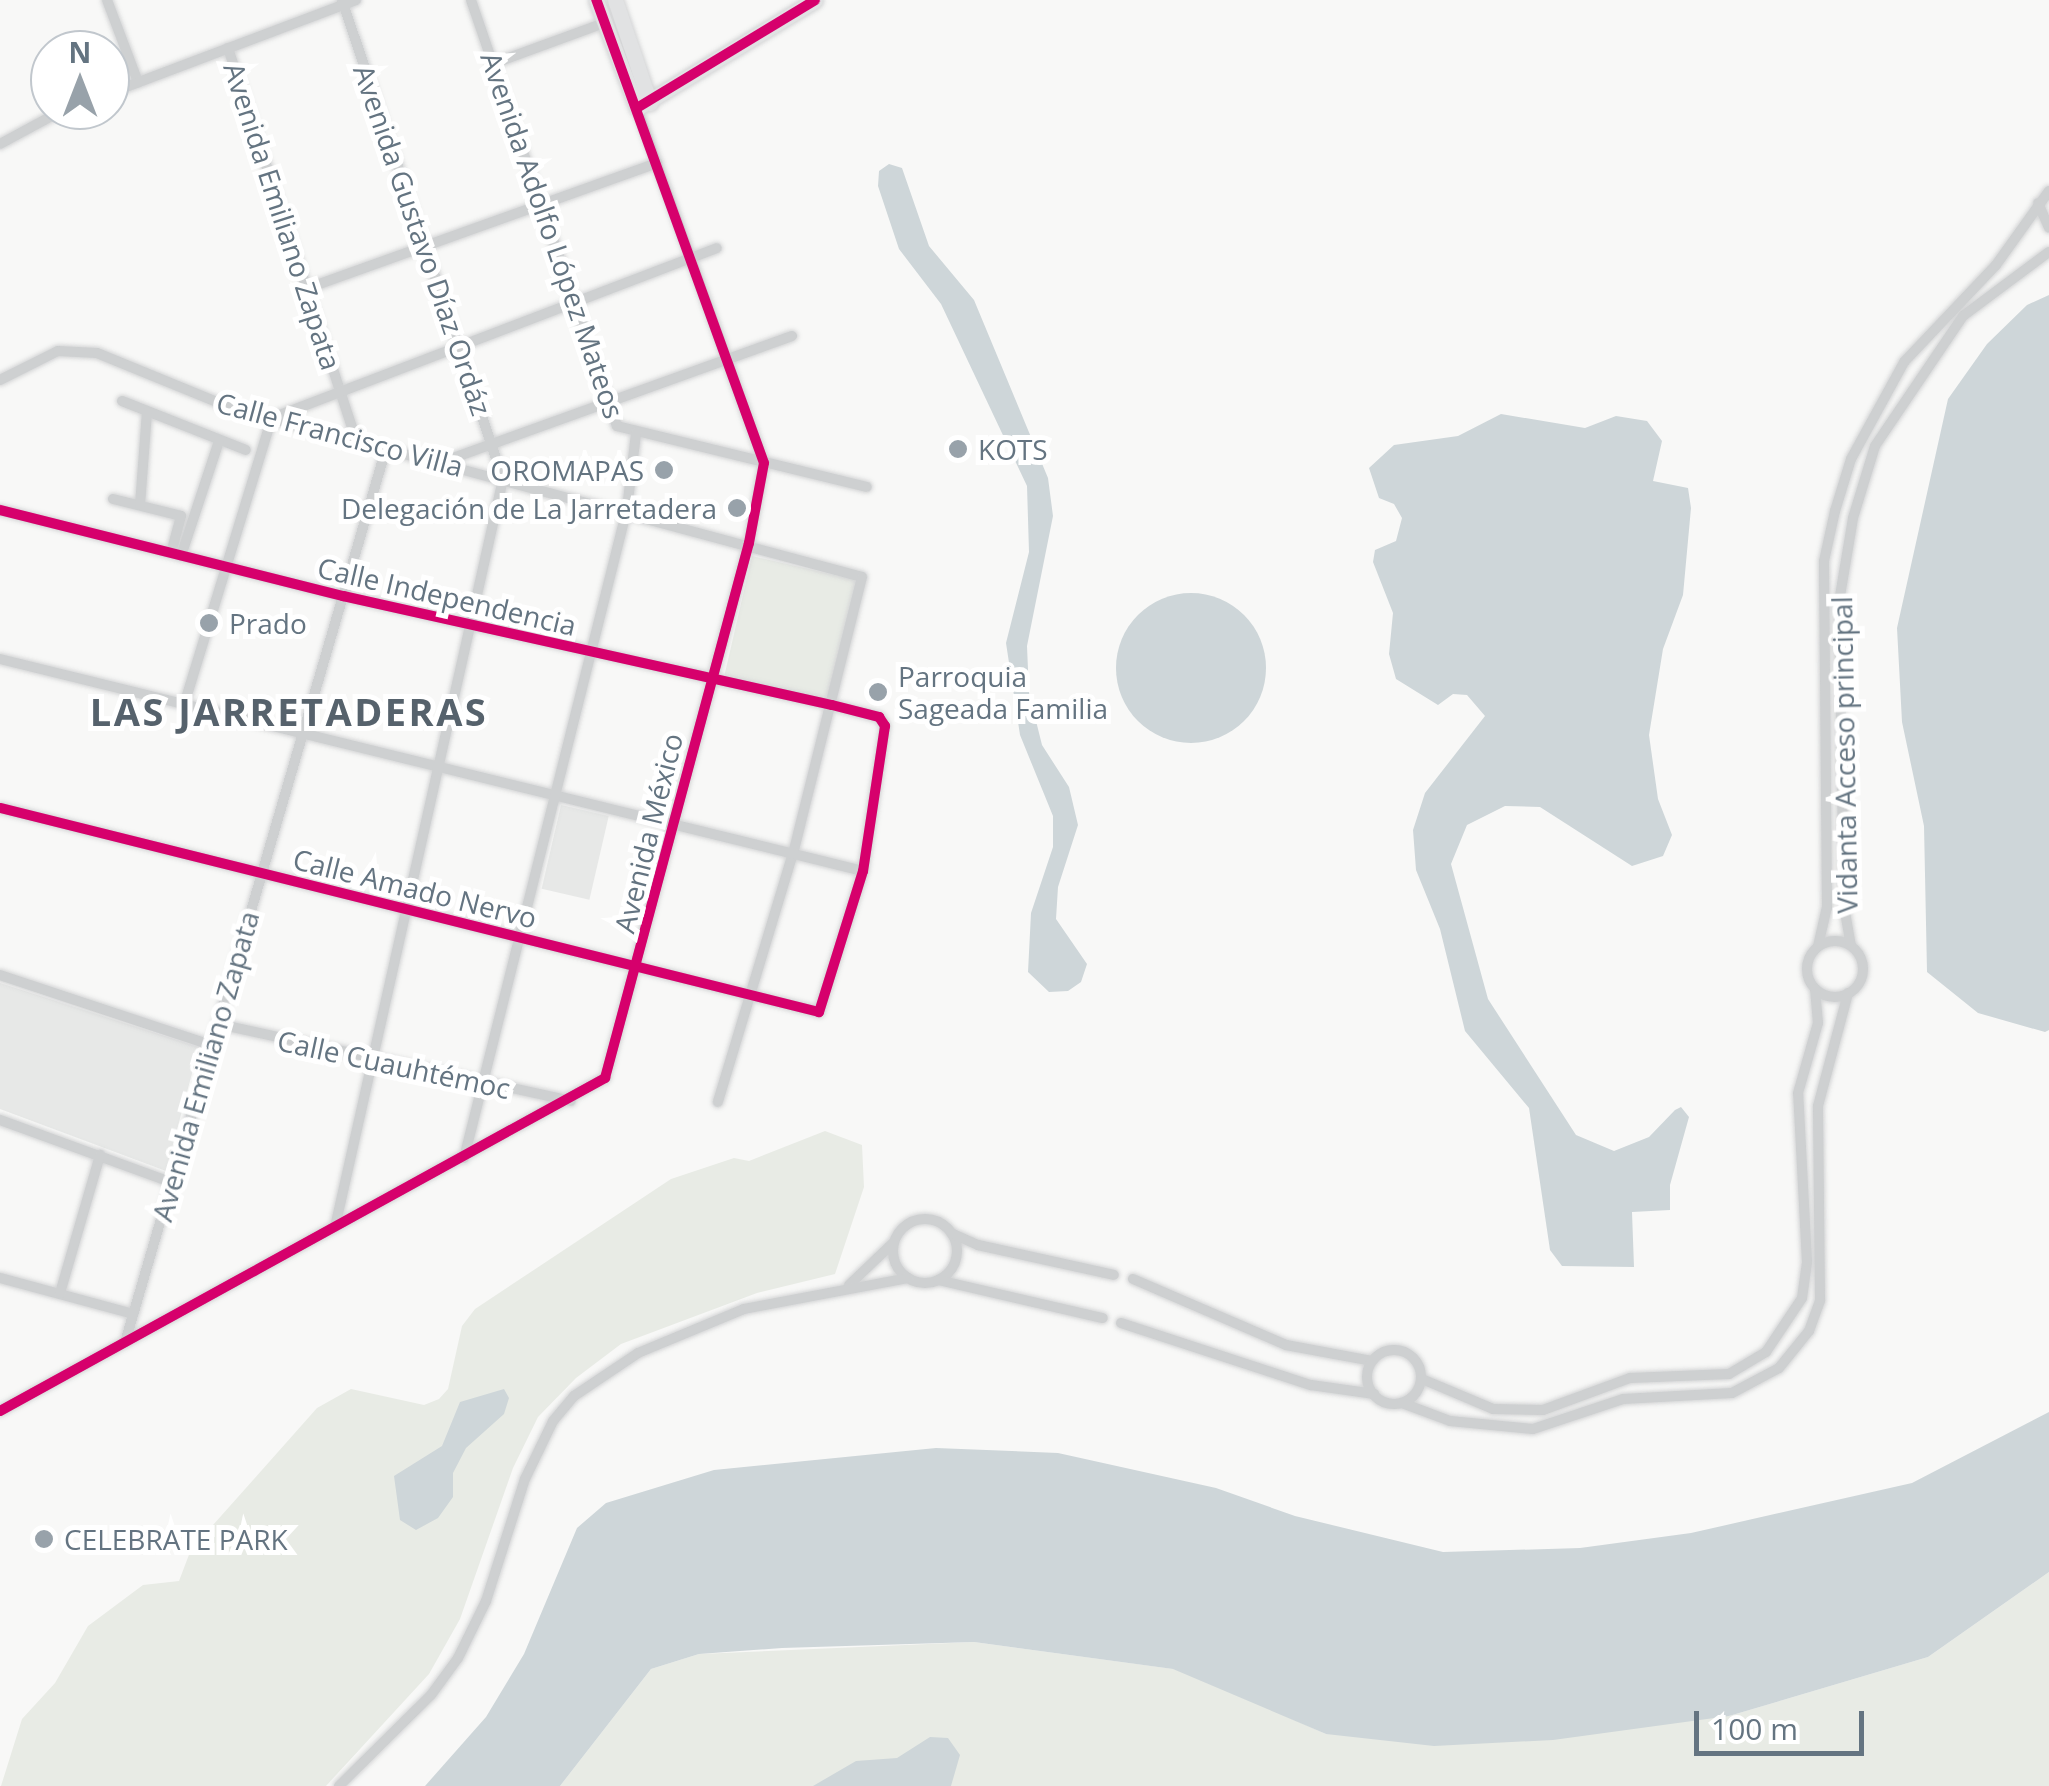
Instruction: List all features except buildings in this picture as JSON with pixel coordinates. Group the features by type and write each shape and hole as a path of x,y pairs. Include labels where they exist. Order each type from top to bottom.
{"street":[{"path":"107,0 138,82"},
{"path":"130,85 356,0"},
{"name":"Avenida Adolfo López Mateos","path":"464,1158 628,510 636,433 617,426 471,0"},
{"path":"596,0 644,106"},
{"path":"615,0 657,163 764,464"},
{"path":"644,106 815,0"},
{"name":"Avenida Gustavo Díaz Ordáz","path":"343,2 503,480"},
{"path":"492,64 604,23"},
{"name":"Avenida Emiliano Zapata","path":"228,48 356,440"},
{"path":"0,144 30,128"},
{"path":"308,288 657,163"},
{"path":"1818,946 1826,908 1824,561 1835,512 1852,459 1904,362 1996,265 2049,191"},
{"path":"2038,204 2049,228"},
{"path":"184,705 272,418 339,387 717,248"},
{"name":"Vidanta Acceso principal","path":"1121,1323 1293,1380 1374,1394 1450,1421 1533,1429 1623,1399 1732,1393 1779,1368 1809,1331 1820,1300 1818,1106 1848,993 1863,970 1851,946 1844,908 1839,670 1843,564 1875,446 1963,316 2049,252"},
{"path":"441,462 792,336"},
{"name":"Calle Francisco Villa","path":"0,380 35,358 78,350 272,418 628,510 862,576 832,706"},
{"path":"122,401 246,450"},
{"path":"140,505 147,412"},
{"path":"636,433 866,487"},
{"path":"176,554 219,441"},
{"name":"Avenida Emiliano Zapata","path":"126,1339 386,449"},
{"name":"Avenida México","path":"0,1411 126,1339 571,1102 605,1078 748,543 764,464"},
{"path":"335,1226 503,480"},
{"path":"113,499 181,516 176,554"},
{"name":"Calle Independencia","path":"0,510 343,596 884,720 863,871"},
{"path":"0,659 863,871"},
{"path":"718,1102 793,854 832,706"},
{"name":"Calle Amado Nervo","path":"0,808 819,1012 863,871"},
{"name":"Vidanta Acceso principal","path":"1422,1379 1492,1409 1544,1410 1630,1378 1729,1374 1766,1352 1796,1309 1804,1280 1798,1094 1818,1023 1815,989 1807,964 1818,946 1833,941 1851,946"},
{"path":"0,975 210,1045"},
{"path":"1815,989 1831,996 1848,993"},
{"name":"Calle Cuauhtémoc","path":"218,1024 571,1102"},
{"path":"0,1120 170,1182"},
{"path":"60,1294 100,1156"},
{"path":"848,1285 894,1243 904,1226 924,1219 978,1245 1114,1274"},
{"path":"938,1280 956,1260 951,1233"},
{"path":"894,1243 895,1263 908,1278"},
{"path":"0,1278 133,1314"},
{"path":"339,1786 430,1696 458,1658 486,1601 533,1462 574,1396 600,1374 692,1329 744,1309 848,1285 908,1278 938,1280 1103,1318"},
{"path":"1133,1279 1286,1344 1372,1361"},
{"path":"1374,1394 1367,1378 1372,1361 1386,1351 1404,1352 1417,1362 1422,1379 1402,1403"}],"shaded area":[{"path":"889,164 902,168 929,246 974,300 1048,478 1053,516 1027,646 1029,693 1042,745 1069,787 1078,825 1058,887 1056,919 1087,964 1081,982 1068,991 1049,992 1028,972 1031,913 1053,847 1053,816 1020,735 1006,643 1029,552 1027,486 941,304 899,249 878,186 879,171"},
{"path":"2049,295 2049,1030 2045,1032 1978,1013 1927,972 1924,826 1902,722 1897,628 1948,399 1987,344 2027,305"},
{"path":"1501,414 1585,428 1616,416 1647,421 1662,441 1653,481 1688,488 1691,508 1683,595 1663,649 1649,735 1658,799 1672,835 1663,856 1632,866 1540,807 1505,806 1467,825 1451,864 1488,999 1576,1135 1614,1151 1649,1137 1681,1107 1689,1117 1670,1185 1670,1210 1632,1212 1634,1267 1562,1266 1550,1250 1529,1108 1465,1031 1440,929 1416,870 1413,830 1425,793 1485,716 1467,695 1453,694 1438,705 1396,679 1389,654 1393,613 1373,562 1375,550 1396,541 1402,518 1394,504 1379,498 1369,468 1394,445 1458,436"},
{"path":"752,556 858,581 831,700 724,676"},
{"path":"1191,593 1220,599 1244,615 1260,639 1266,668 1260,697 1244,721 1220,737 1191,743 1162,737 1138,721 1122,697 1116,668 1122,639 1138,615 1162,599"},
{"path":"561,805 609,816 589,900 542,889"},
{"path":"0,983 199,1047 166,1171 0,1109"},
{"path":"825,1131 862,1145 864,1187 835,1274 757,1293 621,1344 576,1378 538,1417 513,1468 460,1619 429,1674 326,1786 1,1786 22,1719 55,1683 88,1626 143,1585 179,1581 198,1531 213,1525 317,1408 351,1389 424,1405 439,1399 448,1389 462,1326 475,1309 671,1179 734,1158 749,1161"},
{"path":"504,1389 509,1398 504,1414 466,1448 453,1473 453,1497 438,1518 416,1530 400,1520 394,1476 442,1446 460,1402"},
{"path":"2049,1412 2049,1572 1928,1657 1729,1716 1553,1740 1434,1746 1326,1734 1173,1669 974,1642 782,1648 699,1654 651,1669 560,1786 425,1786 486,1717 524,1654 577,1528 606,1503 714,1470 936,1448 1058,1453 1216,1488 1295,1516 1443,1552 1580,1548 1691,1533 1912,1483"},
{"path":"2049,1572 2049,1786 560,1786 651,1669 699,1654 974,1642 1181,1670 1326,1734 1729,1716 1928,1657"},
{"path":"930,1737 948,1738 960,1755 951,1786 813,1786 856,1761 897,1758"}],"cycle path":[{"path":"0,1411 605,1078 749,543 764,463 596,0"},
{"path":"637,108 815,0"},
{"path":"0,510 343,596 832,705 879,717 885,726 863,871 819,1012 0,808"}],"place":[{"name":"KOTS","path":"958,449"},
{"name":"OROMAPAS","path":"664,470"},
{"name":"Delegación de La Jarretadera","path":"737,508"},
{"name":"Prado","path":"209,623"},
{"name":"Parroquia Sageada Familia","path":"878,692"},
{"name":"CELEBRATE PARK","path":"44,1539"}],"district":[{"name":"LAS JARRETADERAS","path":"289,712"}]}
